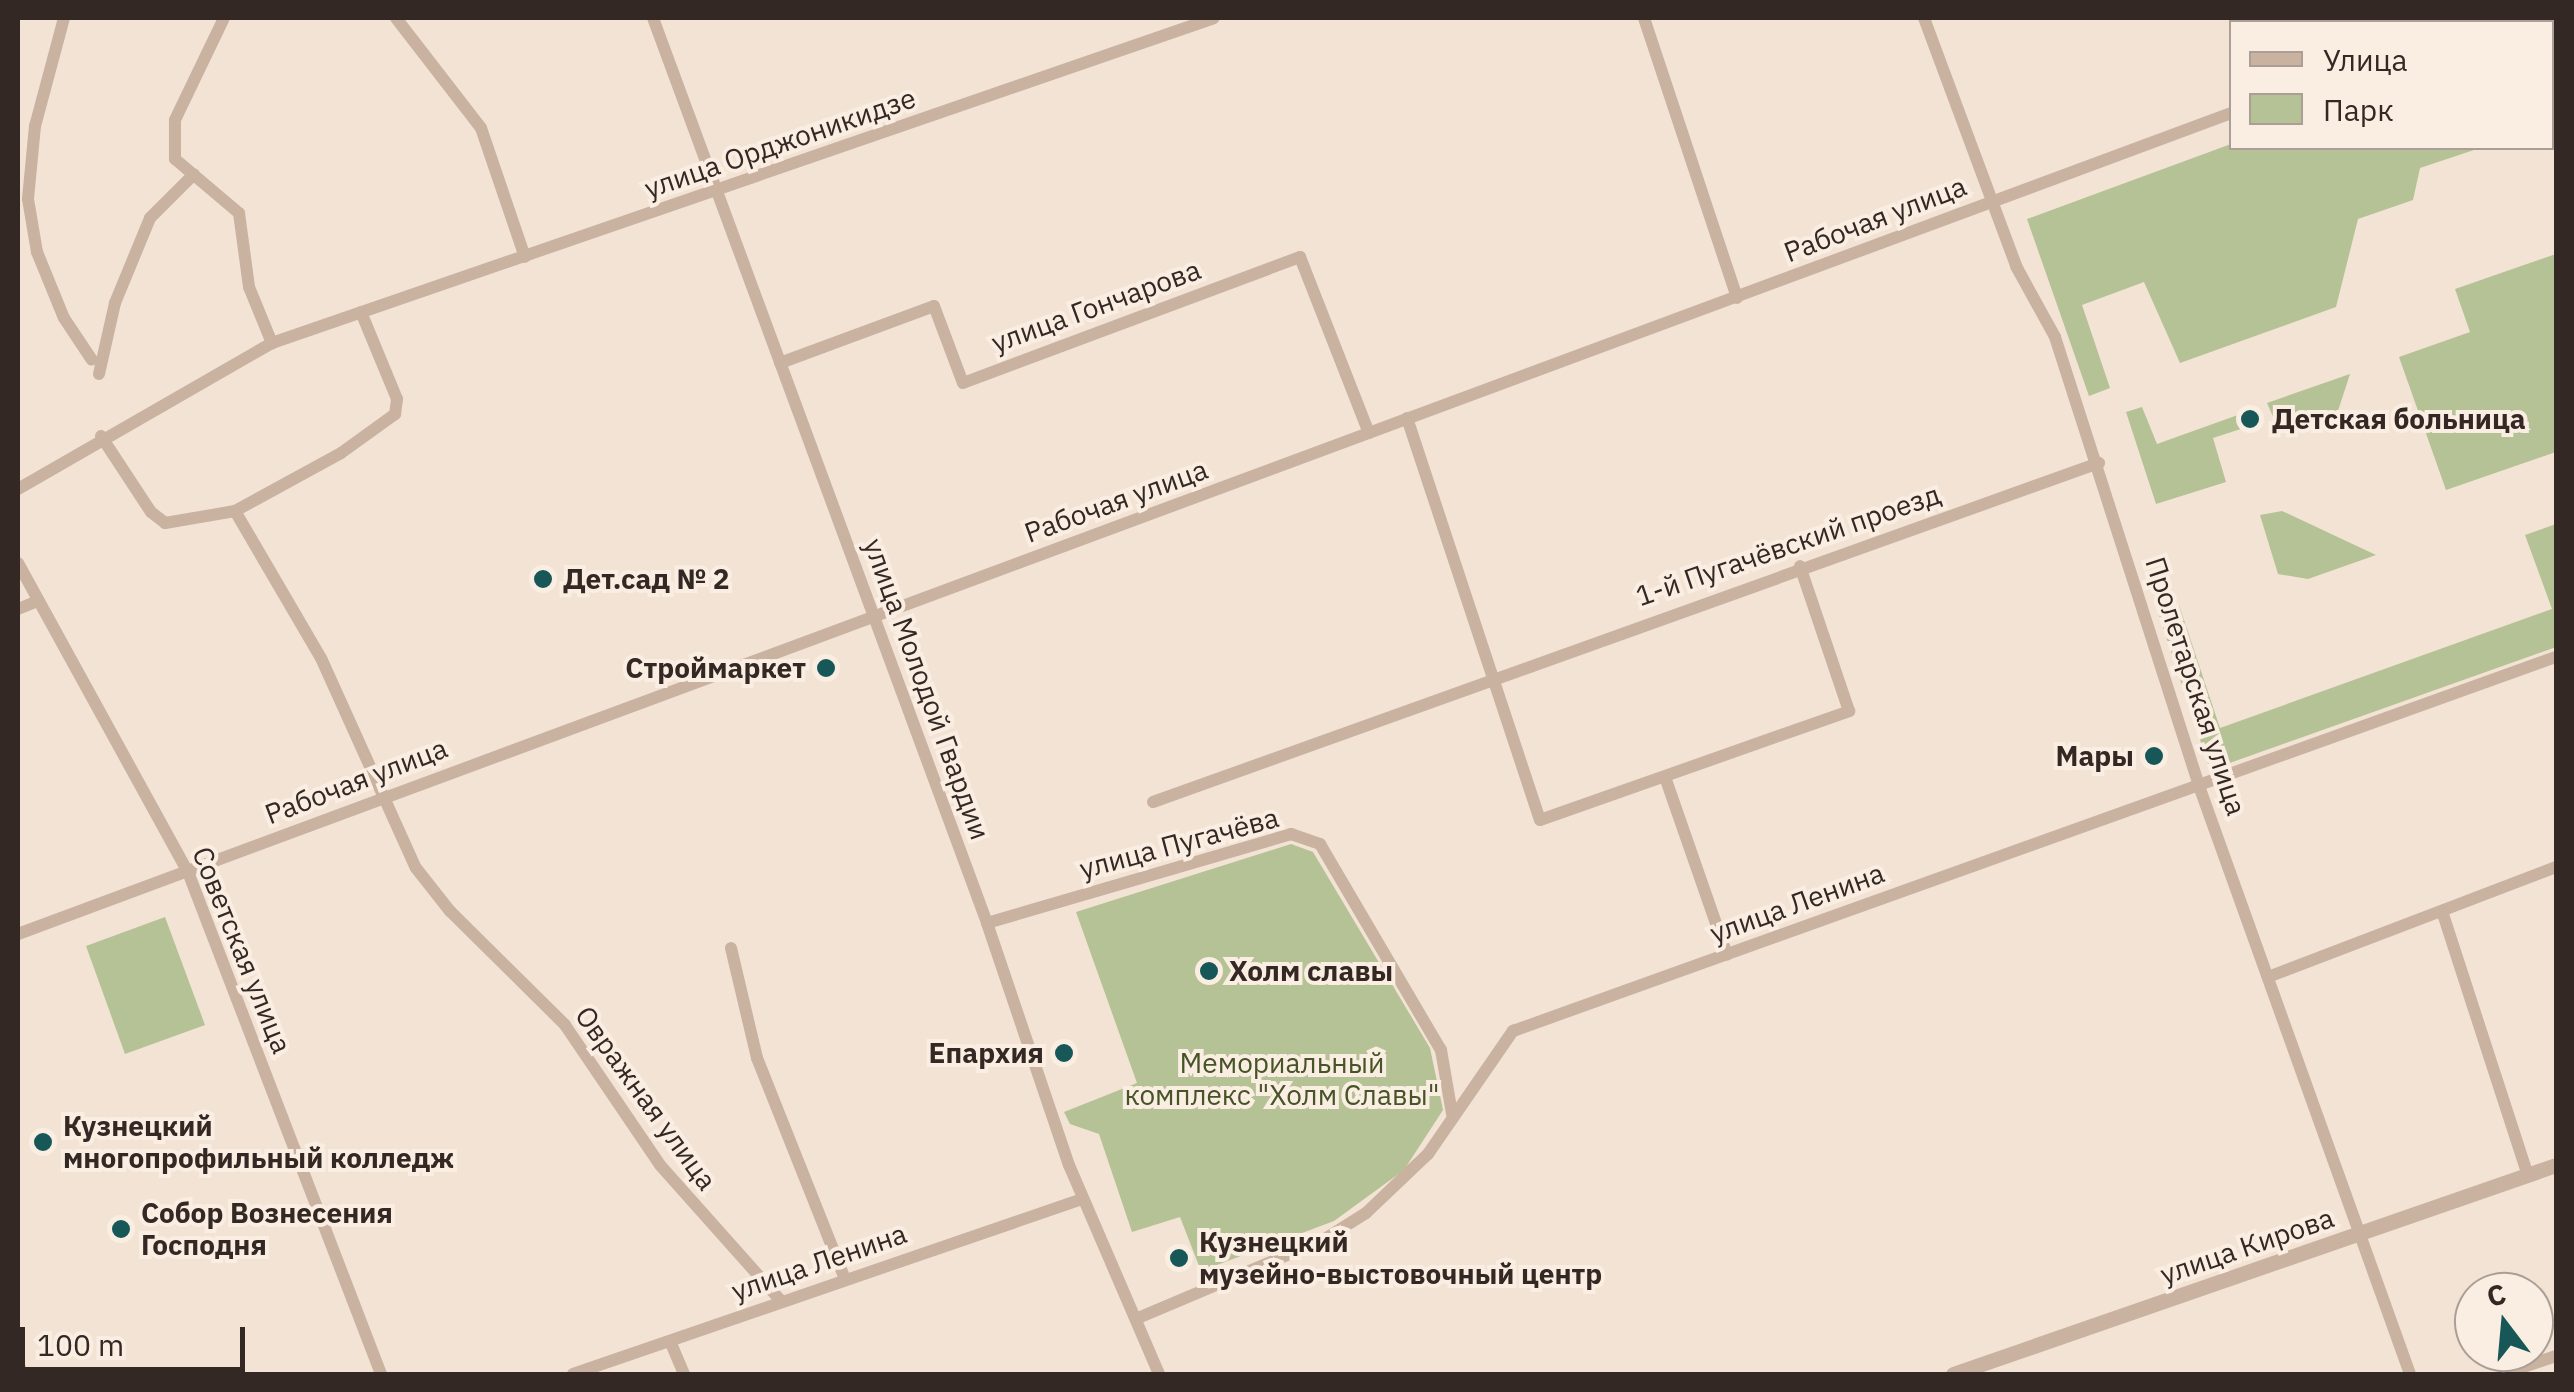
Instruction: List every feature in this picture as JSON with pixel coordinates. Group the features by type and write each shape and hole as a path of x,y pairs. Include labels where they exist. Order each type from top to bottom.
{"street":[{"path":"64,18 36,126 28,199 44,268 64,318 92,360"},
{"path":"224,18 175,120 174,159 239,212 249,287 272,342"},
{"path":"396,18 481,128 525,257"},
{"name":"улица Молодой Гвардии","path":"653,18 987,923 1082,1199 1138,1318 1159,1374"},
{"name":"улица Орджоникидзе","path":"18,489 100,436 272,342 1214,18"},
{"path":"1644,18 1737,298"},
{"name":"Пролетарская улица","path":"1924,18 2016,266 2054,337 2099,464 2199,786 2410,1374"},
{"name":"Рабочая улица","path":"18,934 2229,114"},
{"path":"99,374 115,303 150,218 194,174"},
{"name":"улица Гончарова","path":"780,363 934,306 963,383 1300,257 1369,433"},
{"path":"100,436 151,512 165,523 235,511 341,454 394,414 398,400 361,312"},
{"path":"1407,418 1540,820 1848,711 1800,566"},
{"name":"1-й Пугачёвский проезд","path":"1153,802 1800,566 2099,464"},
{"name":"Овражная улица","path":"235,511 321,658 416,868 450,911 565,1024 660,1166 780,1301"},
{"name":"Советская улица","path":"18,563 188,872 382,1374"},
{"path":"18,609 38,601"},
{"name":"улица Ленина","path":"1138,1318 1323,1240 1366,1212 1428,1154 1513,1031 2556,657"},
{"path":"1665,777 1727,954"},
{"name":"улица Пугачёва","path":"987,923 1291,834 1320,844 1440,1050 1452,1115"},
{"path":"2268,977 2556,867"},
{"path":"2442,911 2528,1175"},
{"path":"731,948 757,1058 845,1279"},
{"name":"улица Кирова","path":"1954,1374 2556,1165"},
{"name":"улица Ленина","path":"574,1374 1082,1199"},
{"path":"670,1341 684,1374"},
{"path":"2503,1374 2556,1356"},
{"path":"18,1362 22,1374"}],"green space":[{"path":"2229,145 2229,150 2474,150 2420,168 2413,200 2358,219 2336,307 2180,363 2144,282 2082,305 2110,388 2089,396 2027,219"},
{"path":"2556,254 2556,452 2446,490 2399,357 2470,332 2455,289"},
{"path":"2350,374 2336,417 2289,432 2274,419 2267,403"},
{"path":"2142,407 2157,444 2249,411 2253,425 2213,438 2226,482 2156,504 2126,412"},
{"path":"2282,511 2376,555 2308,579 2278,574 2260,515"},
{"path":"2556,524 2556,647 2210,770 2158,612 2179,605 2220,728 2552,609 2525,535"},
{"name":"Мемориальный комплекс \"Холм Славы\"","path":"1291,844 1313,852 1430,1048 1443,1110 1404,1170 1334,1221 1201,1271 1180,1217 1132,1232 1099,1134 1070,1124 1064,1112 1137,1083 1076,912"},
{"path":"165,917 205,1025 125,1054 86,946"}],"place":[{"name":"Детская больница","path":"2250,419"},
{"name":"Дет.сад № 2","path":"543,579"},
{"name":"Строймаркет","path":"826,668"},
{"name":"Мары","path":"2154,756"},
{"name":"Холм славы","path":"1209,971"},
{"name":"Епархия","path":"1064,1053"},
{"name":"Кузнецкий многопрофильный колледж","path":"43,1142"},
{"name":"Собор Вознесения Господня","path":"121,1229"},
{"name":"Кузнецкий музейно-выстовочный центр","path":"1179,1258"}]}
